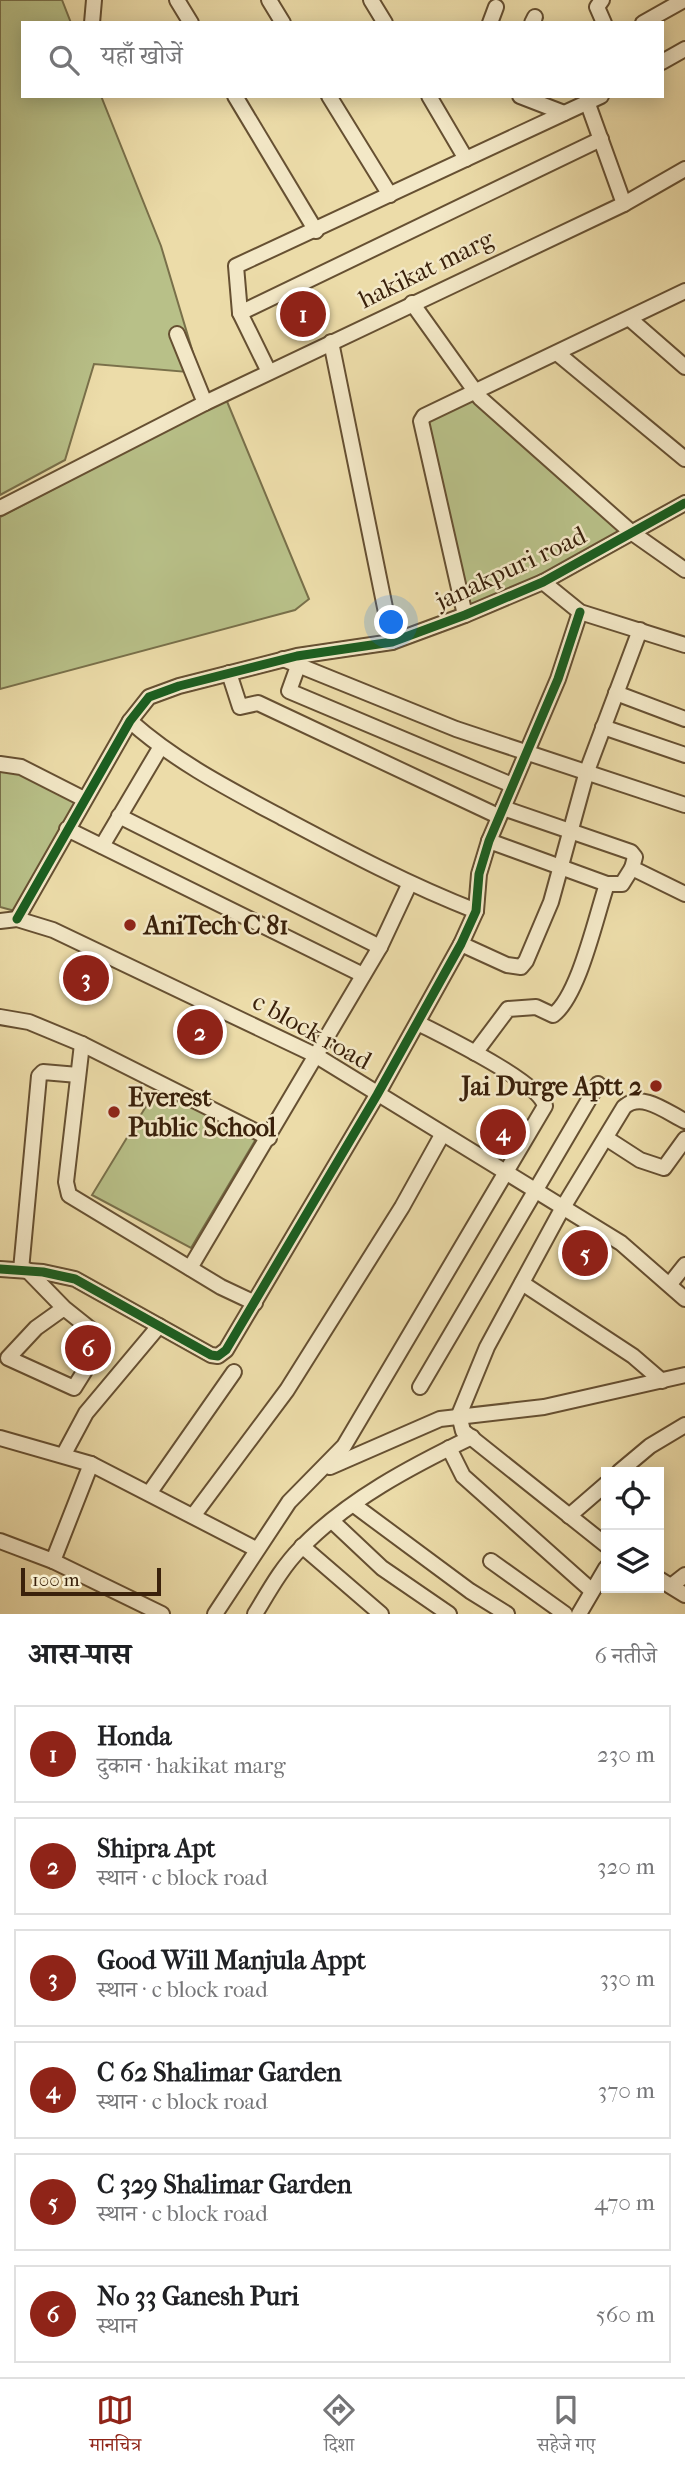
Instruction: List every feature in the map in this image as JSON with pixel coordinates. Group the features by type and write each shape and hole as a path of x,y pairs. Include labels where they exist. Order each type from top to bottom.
{"street":[{"path":"92,21 94,0"},
{"path":"177,0 190,21"},
{"path":"269,0 282,21"},
{"path":"371,0 380,21"},
{"path":"601,0 597,7 603,21"},
{"path":"647,21 682,5"},
{"path":"491,21 496,7"},
{"path":"664,61 685,49"},
{"path":"236,98 316,231"},
{"path":"330,98 390,195"},
{"path":"430,98 466,159"},
{"path":"269,372 240,313 236,266 595,100 601,139 624,204"},
{"path":"543,101 564,113"},
{"path":"240,313 601,139"},
{"name":"hakikat marg","path":"0,508 205,403 624,204 685,169"},
{"path":"465,615 421,421 429,412 476,393 685,291"},
{"path":"412,303 476,393 631,533 685,570"},
{"path":"630,318 685,367"},
{"path":"177,334 205,403"},
{"path":"331,342 392,642"},
{"path":"557,353 685,459"},
{"name":"janakpuri road","path":"17,919 130,721 149,697 283,659 392,642 543,582 685,503"},
{"path":"543,582 580,612 685,645"},
{"path":"0,1269 24,1270 75,1279 218,1356 226,1350 377,1095 461,944 476,911 479,874 489,841 524,753 558,679 580,612"},
{"path":"461,944 507,965 521,967 536,940 561,867 587,771 640,630"},
{"path":"283,659 430,719 524,753 587,771 685,805"},
{"path":"298,666 289,691 512,785"},
{"path":"229,673 240,707 258,703 501,812 631,852 635,857 622,884 607,884 489,841"},
{"path":"616,693 685,719"},
{"path":"130,721 160,748 197,771 409,885 476,911"},
{"path":"603,726 685,755"},
{"path":"102,846 160,748"},
{"path":"0,764 21,767 84,799"},
{"path":"119,816 380,947"},
{"path":"67,830 363,975"},
{"path":"632,868 685,894"},
{"path":"475,1053 508,1009 529,1006 553,1015 559,1010 573,985 607,884"},
{"path":"190,1268 380,947 409,885"},
{"name":"c block road","path":"0,921 17,919 85,944 315,1055 504,1174 621,1243 685,1299"},
{"path":"0,1017 29,1022 82,1044 269,1138"},
{"path":"215,1614 289,1502 344,1446 542,1113 543,1098 475,1053 418,1023"},
{"path":"82,1044 66,1182 69,1195 190,1268 255,1303"},
{"path":"24,1270 38,1076 43,1072 78,1075"},
{"path":"420,1387 598,1084"},
{"path":"601,1541 468,1434 459,1415 487,1347 562,1209 624,1107 634,1101 645,1101 685,1121"},
{"path":"193,1516 294,1380 402,1207 442,1135"},
{"path":"606,1138 640,1160 664,1168 685,1139"},
{"path":"670,1284 685,1265"},
{"path":"24,1270 64,1308 104,1340 74,1388 8,1358 36,1328 64,1308"},
{"path":"522,1283 604,1335 662,1381"},
{"path":"64,1454 86,1413 159,1326"},
{"path":"150,1492 234,1372"},
{"path":"318,1472 440,1419 544,1407 685,1375"},
{"path":"625,1467 650,1446 685,1425"},
{"path":"256,1614 287,1563 302,1546 354,1504 468,1434"},
{"path":"0,1438 64,1454 91,1464 150,1492 256,1549"},
{"path":"449,1448 463,1476 591,1590"},
{"path":"53,1561 91,1464"},
{"path":"569,1516 601,1488"},
{"path":"354,1504 370,1519 507,1614"},
{"path":"332,1521 382,1568 449,1614"},
{"path":"0,1541 53,1561 145,1610 162,1614"},
{"path":"302,1546 381,1614"},
{"path":"491,1561 565,1614"},
{"path":"579,1614 601,1575"},
{"path":"665,1583 685,1575"},
{"path":"665,1583 685,1595"}],"green space":[{"path":"0,0 62,0 70,21 21,21 21,98 102,98 161,246 199,373 94,364 65,460 0,495"},
{"path":"480,398 631,532 465,615 421,421"},
{"path":"226,399 309,599 295,610 0,689 0,517"},
{"path":"0,763 81,797 15,911 0,907"},
{"path":"159,1085 259,1134 191,1248 92,1195"}],"cycle path":[{"path":"17,919 130,721 149,697 179,686 297,656 392,642 543,582 685,503"},
{"path":"0,1269 43,1272 75,1279 211,1355 218,1356 226,1350 377,1095 461,944 476,911 479,874 489,841 558,679 580,612"}],"place":[{"name":"Honda","path":"303,314"},
{"name":"AniTech C 81","path":"130,925"},
{"name":"Good Will Manjula Appt","path":"86,978"},
{"name":"Shipra Apt","path":"200,1032"},
{"name":"Jai Durge Aptt 2","path":"656,1086"},
{"name":"Everest Public School","path":"114,1112"},
{"name":"C 62 Shalimar Garden","path":"503,1132"},
{"name":"C 329 Shalimar Garden","path":"585,1253"},
{"name":"No 33 Ganesh Puri","path":"88,1348"}]}
